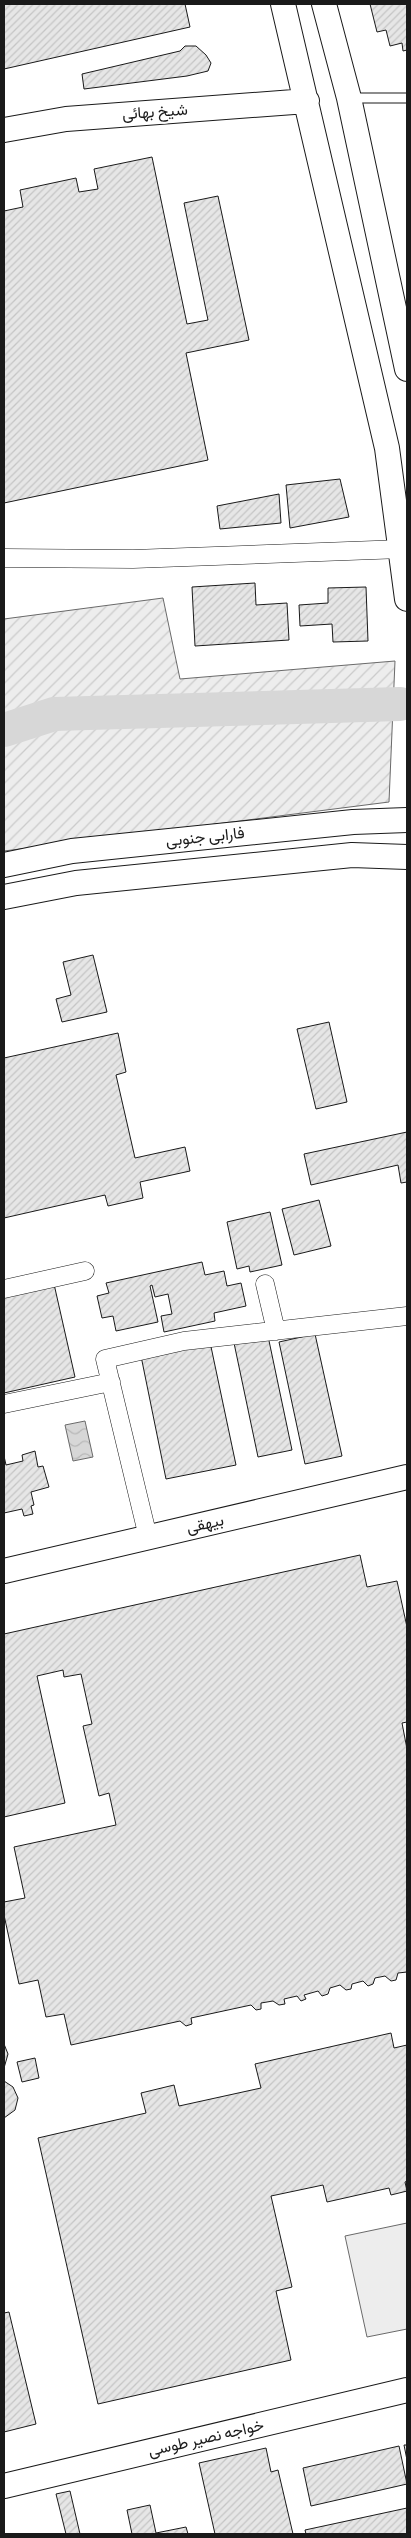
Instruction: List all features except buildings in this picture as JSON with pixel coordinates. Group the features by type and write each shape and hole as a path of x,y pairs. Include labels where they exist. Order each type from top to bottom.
{"street":[{"path":"283,4 387,448 402,549 407,599"},
{"path":"324,4 349,98 407,369"},
{"name":"شیخ بهائی","path":"4,130 66,119 307,101"},
{"path":"4,558 134,559 402,549"},
{"name":"فارابی جنوبی","path":"4,865 72,851 353,822 407,820"},
{"name":"فارابی جنوبی","path":"4,897 76,882 352,855 407,857"},
{"path":"4,1289 85,1272"},
{"path":"265,1284 276,1330"},
{"path":"148,1538 105,1359 184,1341 407,1316"},
{"path":"4,1404 111,1382"},
{"name":"بیهقی","path":"4,1571 407,1477"},
{"name":"خواجه نصیر طوسی","path":"4,2486 407,2390"}],"lane":[{"path":"349,98 407,98"}],"shaded area":[{"path":"163,598 180,679 395,661 389,802 4,851 4,619"},
{"path":"407,2223 407,2329 367,2337 345,2236"}],"water":[{"path":"85,1421 93,1457 73,1461 65,1425"}],"waterway":[{"path":"4,730 54,714 400,704"}]}
